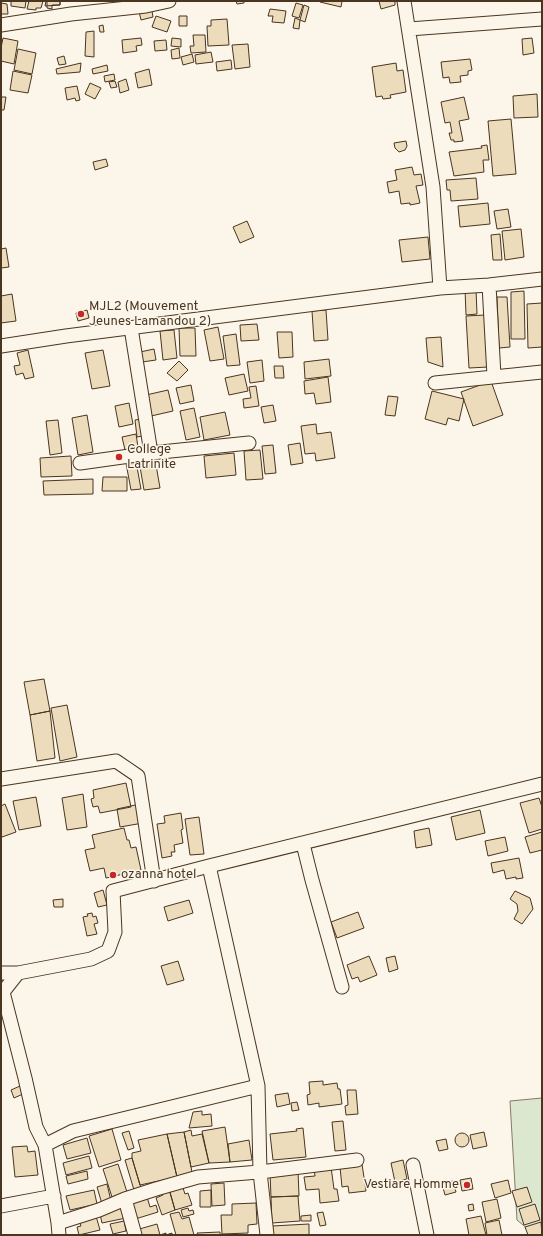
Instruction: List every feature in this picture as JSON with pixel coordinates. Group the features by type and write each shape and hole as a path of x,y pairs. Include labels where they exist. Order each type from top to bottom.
{"street":[{"path":"1,25 144,3 169,1"},
{"path":"404,1 432,186 440,288"},
{"path":"409,29 542,19"},
{"path":"1,346 440,288 489,285 542,279"},
{"path":"489,285 494,376"},
{"path":"131,328 151,453"},
{"path":"435,383 542,372"},
{"path":"80,463 151,453 249,443"},
{"path":"1,779 116,761 138,776 154,881"},
{"path":"1,974 18,973 91,959 108,951 115,932 113,891 542,784"},
{"path":"303,844 342,987"},
{"path":"209,866 258,1086 260,1172 267,1235"},
{"path":"18,973 3,992 36,1127 45,1145 59,1229 99,1210 125,1200 198,1177 260,1172 357,1160"},
{"path":"45,1145 73,1131 258,1086"},
{"path":"413,1165 427,1235"},
{"path":"1,1206 54,1196"},
{"path":"125,1200 135,1235"}],"green space":[{"path":"542,1098 542,1235 535,1235 517,1220 510,1101"}],"building":[{"path":"11,1 26,1 25,8 11,6"},
{"path":"29,1 43,1 41,8 36,8 36,10 27,9"},
{"path":"46,1 60,1 60,5 45,6"},
{"path":"47,1 60,1 60,5 52,5 52,9 47,8"},
{"path":"236,1 244,1 244,3 237,4"},
{"path":"320,1 342,1 341,7"},
{"path":"379,1 395,1 395,5 381,9"},
{"path":"1,3 7,4 8,14 1,14"},
{"path":"296,3 303,5 299,18 292,16"},
{"path":"151,5 153,17 141,20 138,7"},
{"path":"304,5 309,7 305,22 300,20"},
{"path":"270,9 286,11 284,23 272,22 273,16 268,16"},
{"path":"156,16 171,21 167,32 152,27"},
{"path":"179,16 187,16 187,26 179,26"},
{"path":"295,18 300,20 299,29 293,28"},
{"path":"227,19 229,45 208,46 207,26 211,26 211,20"},
{"path":"103,25 104,32 100,32 99,26"},
{"path":"94,31 94,57 85,56 86,32"},
{"path":"193,35 205,35 206,52 191,53 190,46 194,46"},
{"path":"3,38 18,41 14,64 1,61"},
{"path":"141,38 142,45 136,46 137,51 123,53 122,40"},
{"path":"172,38 181,39 181,47 171,46"},
{"path":"532,38 534,53 523,55 522,39"},
{"path":"166,40 167,50 155,51 154,41"},
{"path":"248,44 250,67 235,69 232,45"},
{"path":"179,48 180,58 172,59 171,50"},
{"path":"18,49 36,53 32,74 14,70"},
{"path":"211,52 213,62 196,64 195,55"},
{"path":"192,54 194,62 183,65 181,57"},
{"path":"64,56 66,64 59,65 57,58"},
{"path":"470,59 472,70 468,71 468,75 460,76 461,82 450,83 449,77 443,78 441,62"},
{"path":"231,60 232,69 217,71 216,62"},
{"path":"81,63 80,72 57,74 56,69"},
{"path":"396,63 397,71 403,70 406,92 390,95 391,98 383,99 382,96 376,97 372,67"},
{"path":"107,65 108,71 93,74 92,69"},
{"path":"149,69 152,85 138,88 135,73"},
{"path":"13,71 32,75 28,93 10,90"},
{"path":"114,74 115,80 105,82 104,76"},
{"path":"126,79 129,90 120,93 118,82"},
{"path":"115,81 117,87 111,88 109,82"},
{"path":"90,83 101,88 95,99 85,94"},
{"path":"77,86 80,100 76,101 75,98 67,100 65,88"},
{"path":"537,94 538,117 514,118 513,96"},
{"path":"1,97 6,97 4,110 1,110"},
{"path":"464,97 469,119 459,121 463,141 454,142 454,140 451,140 449,133 452,133 450,122 445,123 441,102"},
{"path":"511,119 516,174 493,176 488,121"},
{"path":"406,141 407,146 405,150 399,152 395,148 394,143"},
{"path":"487,145 489,160 483,160 484,172 454,176 449,152 482,148 481,146"},
{"path":"106,159 108,166 95,170 93,162"},
{"path":"412,167 414,175 421,174 423,185 416,186 420,203 410,205 410,203 401,204 399,191 389,193 387,182 397,180 395,170"},
{"path":"476,178 478,199 451,201 450,190 447,190 446,180"},
{"path":"488,203 490,224 460,227 458,206"},
{"path":"508,209 511,227 497,229 494,211"},
{"path":"247,221 254,237 240,243 233,227"},
{"path":"521,229 524,257 505,260 502,231"},
{"path":"500,234 502,260 493,260 491,235"},
{"path":"428,237 430,259 402,262 399,240"},
{"path":"6,248 9,267 1,268 1,249"},
{"path":"465,289 476,289 477,314 466,315"},
{"path":"524,291 525,339 511,339 511,292"},
{"path":"12,294 16,321 1,323 1,296"},
{"path":"497,297 507,297 510,347 499,348"},
{"path":"542,303 542,347 528,348 527,304"},
{"path":"87,310 89,318 78,321 76,313"},
{"path":"326,310 328,340 314,341 312,311"},
{"path":"485,315 488,367 469,368 466,316"},
{"path":"257,324 259,340 241,341 240,325"},
{"path":"218,327 224,359 210,361 204,330"},
{"path":"179,328 195,328 196,356 180,356"},
{"path":"174,330 177,358 163,360 160,331"},
{"path":"277,332 292,332 293,357 279,358"},
{"path":"236,334 240,365 227,366 223,336"},
{"path":"441,337 443,367 428,362 426,338"},
{"path":"154,349 156,360 142,362 140,352"},
{"path":"28,350 34,377 25,379 23,373 16,375 14,366 20,365 17,353"},
{"path":"103,350 110,386 92,389 85,353"},
{"path":"329,359 331,376 305,379 304,362"},
{"path":"262,360 264,381 250,383 247,362"},
{"path":"179,361 188,370 177,381 167,373"},
{"path":"274,366 283,366 284,378 275,378"},
{"path":"244,374 248,391 229,395 225,378"},
{"path":"328,377 331,402 316,404 314,393 305,394 304,381"},
{"path":"491,381 503,415 473,426 461,392"},
{"path":"191,385 194,401 180,404 176,388"},
{"path":"256,386 259,406 244,408 243,399 251,398 249,387"},
{"path":"168,390 173,411 151,416 146,395"},
{"path":"432,391 464,399 459,421 448,418 446,425 425,419"},
{"path":"388,396 398,397 395,416 385,415"},
{"path":"129,403 133,424 119,427 115,406"},
{"path":"273,405 276,421 264,423 261,407"},
{"path":"194,408 200,437 186,440 180,411"},
{"path":"225,412 230,435 204,440 200,417"},
{"path":"87,415 93,452 78,455 72,418"},
{"path":"146,418 148,435 137,437 135,420"},
{"path":"58,420 62,453 50,455 46,421"},
{"path":"316,424 317,434 331,432 335,458 316,461 315,453 305,454 301,426"},
{"path":"136,434 138,447 125,450 122,437"},
{"path":"300,443 303,463 291,465 288,445"},
{"path":"273,445 276,473 265,474 262,446"},
{"path":"260,450 263,479 246,480 244,451"},
{"path":"234,453 236,475 206,478 204,456"},
{"path":"71,456 72,476 41,477 40,458"},
{"path":"135,456 141,489 131,490 125,458"},
{"path":"155,459 160,488 144,490 139,461"},
{"path":"103,477 127,477 127,491 102,491"},
{"path":"93,479 93,494 44,495 43,481"},
{"path":"44,679 50,711 30,715 24,682"},
{"path":"67,705 77,757 60,761 51,708"},
{"path":"50,711 55,758 37,761 30,715"},
{"path":"126,783 131,807 100,813 98,806 93,807 91,799 94,798 93,790"},
{"path":"83,794 87,827 67,830 62,798"},
{"path":"36,797 41,826 19,830 13,801"},
{"path":"539,798 542,807 542,829 529,833 520,803"},
{"path":"5,804 16,832 2,837 1,806"},
{"path":"140,804 143,823 120,827 117,809"},
{"path":"480,810 485,833 456,840 451,817"},
{"path":"181,813 183,843 174,845 175,852 171,852 172,856 162,858 157,824 165,823 164,816"},
{"path":"199,817 204,854 190,855 185,819"},
{"path":"124,828 131,848 136,847 141,870 106,878 104,868 90,871 85,850 95,848 92,835"},
{"path":"429,828 432,845 416,848 414,831"},
{"path":"542,832 542,850 530,853 525,837"},
{"path":"505,837 508,851 488,856 485,841"},
{"path":"519,858 523,878 516,879 516,877 506,879 504,870 493,873 491,863"},
{"path":"103,890 107,905 98,907 94,893"},
{"path":"515,891 530,898 533,909 522,924 514,919 518,911 517,904 510,899"},
{"path":"63,899 63,907 54,907 53,900"},
{"path":"189,900 193,913 168,921 164,907"},
{"path":"358,912 364,928 337,938 331,922"},
{"path":"92,913 93,917 96,916 98,923 94,924 97,934 87,936 83,917"},
{"path":"369,956 377,975 360,982 358,977 352,979 347,965"},
{"path":"395,956 398,969 389,972 386,958"},
{"path":"178,961 184,980 167,985 161,966"},
{"path":"323,1081 323,1085 337,1083 338,1089 340,1089 342,1104 319,1107 319,1103 308,1105 307,1095 310,1094 309,1082"},
{"path":"20,1086 23,1094 14,1098 11,1090"},
{"path":"347,1090 356,1090 358,1114 346,1115 345,1106 348,1105"},
{"path":"288,1093 290,1104 277,1107 275,1095"},
{"path":"297,1102 299,1110 292,1111 291,1103"},
{"path":"202,1111 202,1115 211,1114 212,1126 189,1128 193,1112"},
{"path":"343,1121 346,1150 335,1151 332,1122"},
{"path":"225,1127 230,1162 209,1163 202,1131"},
{"path":"303,1128 306,1157 273,1160 270,1134 297,1131 296,1129"},
{"path":"112,1129 121,1160 99,1167 89,1136"},
{"path":"191,1130 192,1136 202,1134 209,1163 191,1167 184,1132"},
{"path":"129,1131 134,1148 128,1150 122,1133"},
{"path":"184,1132 192,1172 177,1177 167,1134"},
{"path":"484,1132 487,1146 473,1149 470,1135"},
{"path":"462,1133 467,1135 469,1140 467,1145 462,1147 457,1145 455,1140 457,1135"},
{"path":"167,1134 177,1177 140,1185 132,1158 132,1153 141,1151 138,1140"},
{"path":"87,1138 91,1153 67,1159 63,1145"},
{"path":"446,1139 448,1149 439,1151 436,1141"},
{"path":"249,1140 252,1160 230,1162 228,1144"},
{"path":"27,1146 28,1152 35,1151 38,1175 15,1177 12,1147"},
{"path":"89,1156 92,1168 66,1175 63,1163"},
{"path":"132,1158 141,1188 134,1190 125,1160"},
{"path":"403,1160 407,1179 395,1182 391,1163"},
{"path":"118,1164 127,1192 112,1197 103,1169"},
{"path":"362,1164 366,1191 349,1193 348,1186 342,1187 340,1167"},
{"path":"331,1167 334,1189 337,1189 339,1201 320,1203 319,1189 306,1190 304,1177 315,1176 314,1168"},
{"path":"87,1171 88,1179 68,1184 66,1176"},
{"path":"298,1171 299,1196 271,1197 270,1173"},
{"name":"Vestiare Homme","path":"471,1178 473,1189 462,1191 460,1180"},
{"path":"508,1180 511,1193 495,1198 491,1184"},
{"path":"453,1181 456,1192 445,1195 442,1184"},
{"path":"224,1183 225,1205 212,1206 211,1184"},
{"path":"107,1184 111,1201 102,1204 97,1187"},
{"path":"182,1185 185,1194 188,1193 192,1205 175,1210 169,1189"},
{"path":"527,1187 532,1202 517,1207 512,1191"},
{"path":"169,1189 175,1210 162,1215 156,1198 163,1195 161,1192"},
{"path":"94,1190 97,1204 70,1210 66,1196"},
{"path":"211,1190 211,1207 200,1207 200,1191"},
{"path":"298,1196 300,1221 272,1223 271,1197"},
{"path":"147,1197 150,1207 156,1205 158,1212 132,1220 127,1204"},
{"path":"497,1199 501,1218 486,1222 482,1202"},
{"path":"256,1203 257,1224 248,1225 248,1233 222,1234 221,1215 232,1215 232,1204"},
{"path":"473,1204 474,1210 469,1211 468,1205"},
{"path":"535,1204 540,1220 524,1225 519,1209"},
{"path":"123,1205 126,1218 102,1223 99,1210"},
{"path":"188,1208 189,1211 193,1210 194,1214 183,1217 181,1210"},
{"path":"179,1212 182,1219 189,1217 194,1235 176,1235 170,1214"},
{"path":"323,1212 326,1225 320,1226 317,1213"},
{"path":"311,1215 311,1221 301,1221 301,1216"},
{"path":"96,1216 100,1230 79,1235 77,1227 81,1226 79,1221"},
{"path":"481,1216 486,1235 469,1235 466,1219"},
{"path":"499,1220 502,1235 487,1235 485,1223"},
{"path":"124,1221 126,1231 113,1234 110,1224"},
{"path":"541,1222 542,1235 528,1235 525,1227"},
{"path":"157,1224 160,1235 137,1235 136,1230"},
{"path":"309,1224 309,1235 273,1235 272,1226"},
{"path":"220,1232 220,1235 198,1235 197,1233"}],"place":[{"name":"MJL2 (Mouvement Jeunes Lamandou 2)","path":"81,314"},
{"name":"College Latrinite","path":"119,457"},
{"name":"ozanna hotel","path":"113,875"},
{"name":"Vestiare Homme","path":"467,1185"}]}
